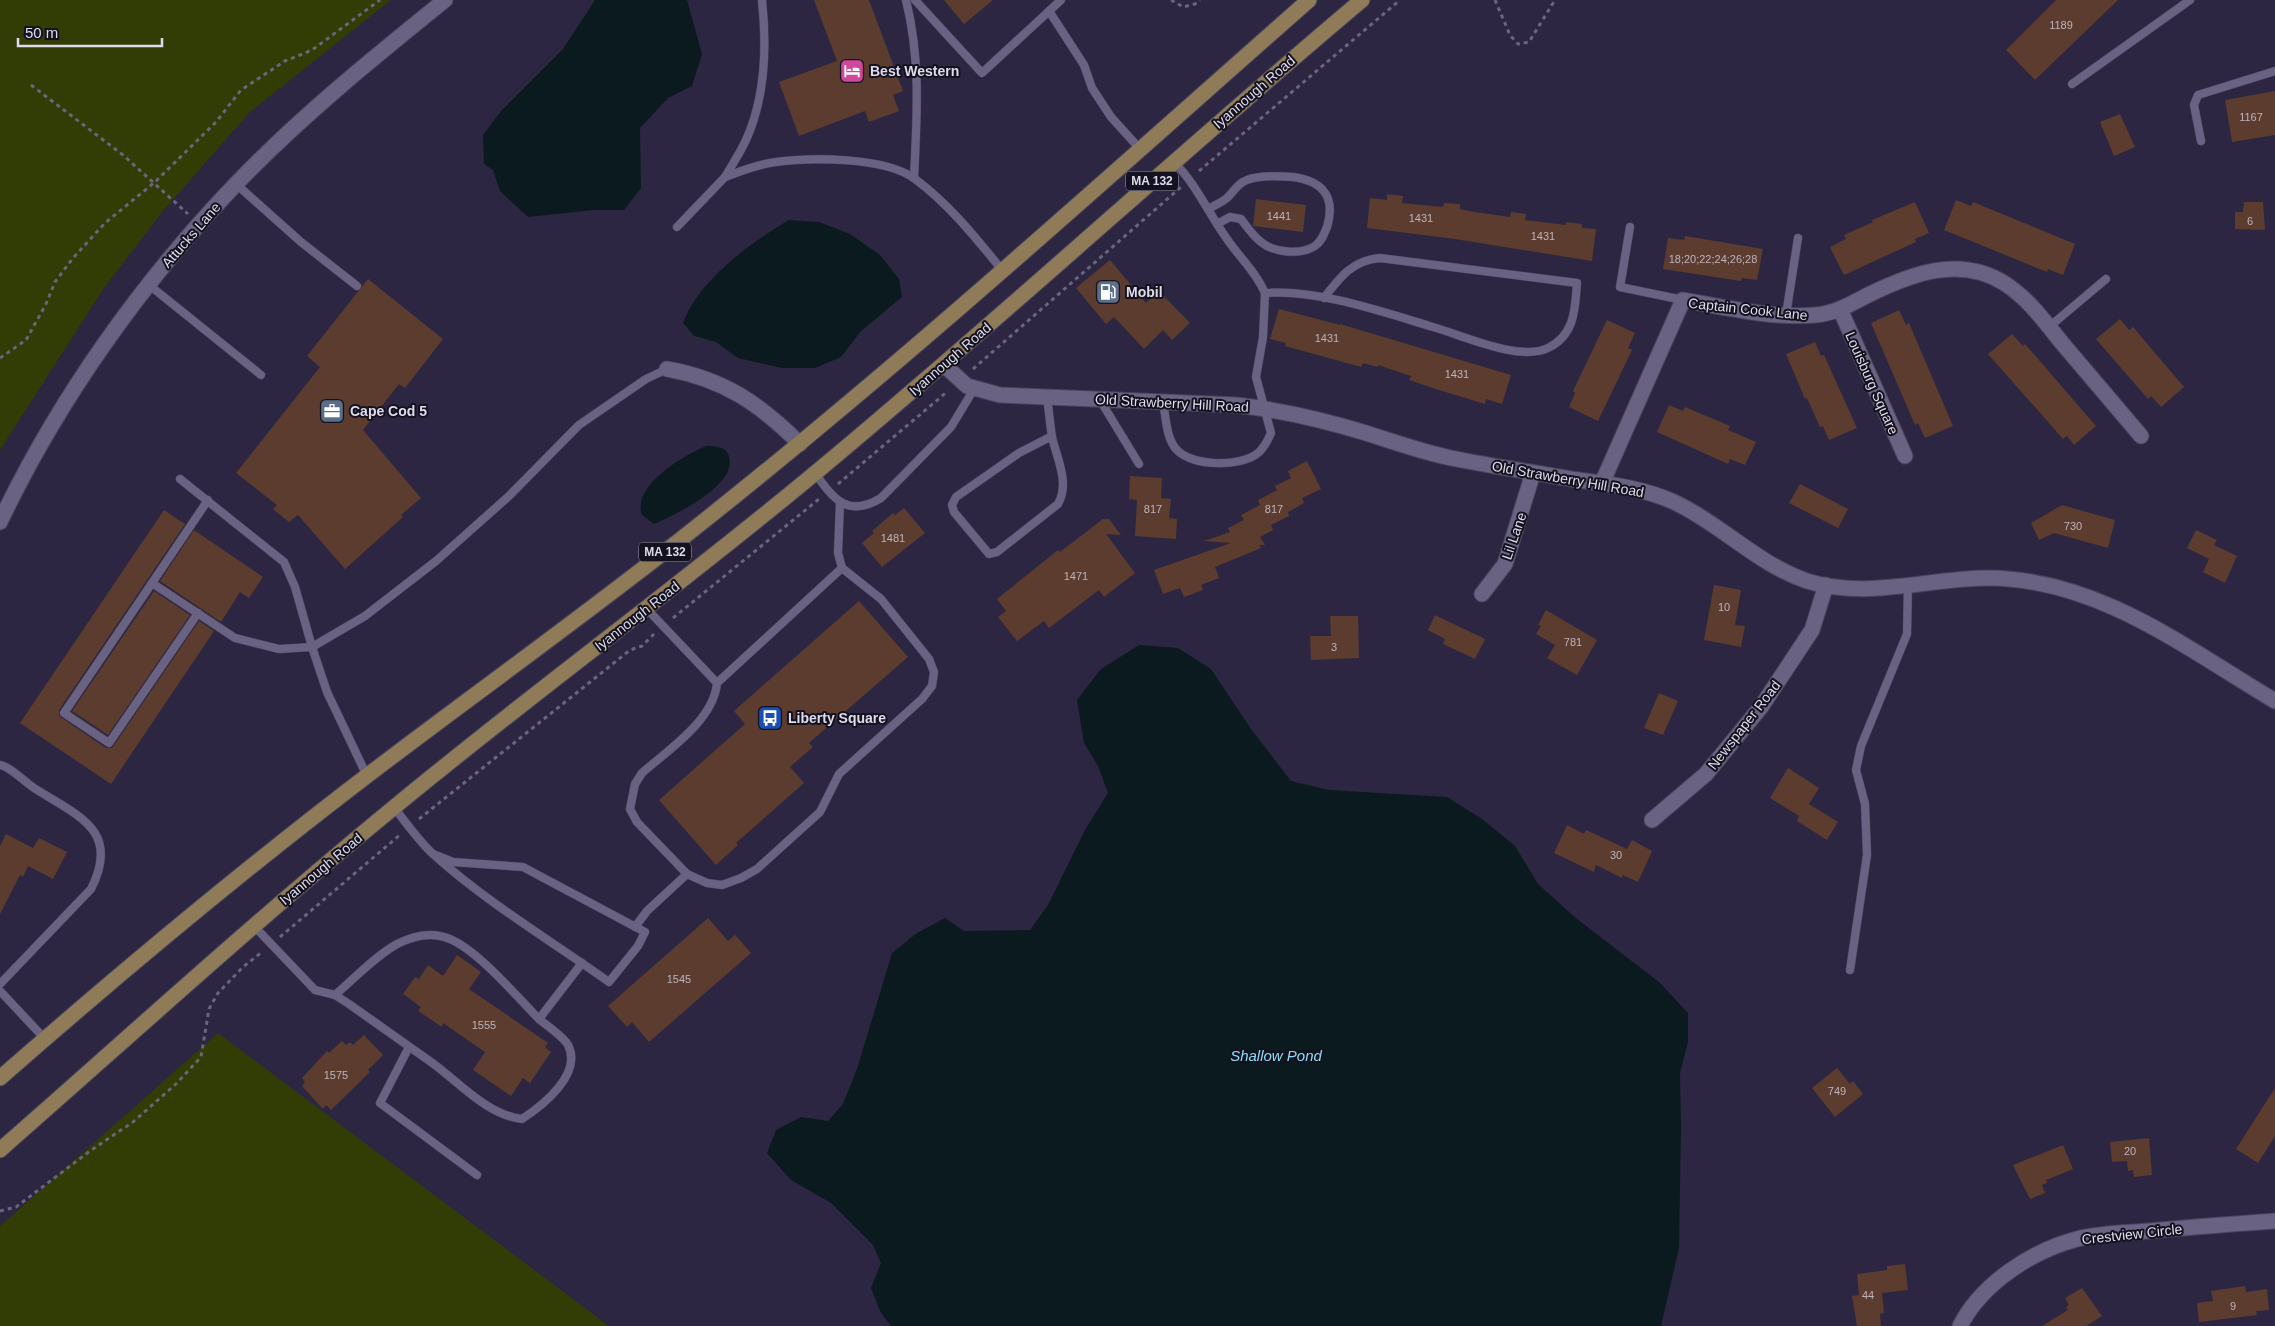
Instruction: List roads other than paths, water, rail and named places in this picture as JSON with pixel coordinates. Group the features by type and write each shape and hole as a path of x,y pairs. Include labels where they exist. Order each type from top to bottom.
{"main road":[{"name":"MA 132","path":"0,1078 194,913 367,776 616,589 800,444 1002,270 1308,0"},
{"name":"Iyannough Road","path":"0,1150 254,926 394,807 815,473 944,365 1174,162 1362,0"}],"street":[{"name":"Attucks Lane","path":"0,522 34,457 71,396 149,285 199,225 236,184 342,84 444,0"},
{"name":"Captain Cook Lane","path":"1602,483 1683,300 1786,315 1816,315 1840,309 1910,276 1946,268 1965,269 1986,275 2004,283 2028,302 2141,436"},
{"name":"Louisburg Square","path":"1840,309 1905,456"},
{"name":"Old Strawberry Hill Road","path":"944,365 974,390 1000,395 1265,408 1324,421 1448,457 1533,473 1628,487 1674,502 1768,562 1807,580 1826,586 1864,589 1964,579 2016,579 2038,582 2082,595 2148,624 2275,701"},
{"path":"667,369 705,378 741,394 771,415 800,444"},
{"name":"Lil Lane","path":"1482,594 1505,564 1533,473"},
{"name":"Newspaper Road","path":"1652,820 1706,774 1761,707 1812,630 1826,586"},
{"name":"Crestview Circle","path":"1960,1326 1977,1302 1996,1282 2035,1256 2062,1244 2078,1239 2121,1234 2275,1221"}],"lane":[{"path":"677,227 725,177 746,140 758,107 763,82 765,25 762,0"},
{"path":"906,0 914,34 917,69 918,104 914,178"},
{"path":"915,0 982,73 1061,0"},
{"path":"2072,84 2190,0"},
{"path":"1049,11 1084,65 1092,88 1111,116 1140,149"},
{"path":"2201,141 2194,105 2198,95 2275,71"},
{"path":"725,177 754,166 777,162 820,160 863,161 914,178 963,222 1002,270"},
{"path":"1163,402 1170,435 1178,452 1195,459 1227,463 1252,457 1260,452 1271,433 1256,377 1263,337 1265,293 1260,281 1217,224 1187,175 1174,162"},
{"path":"1208,209 1226,199 1241,182 1256,178 1282,176 1304,179 1318,185 1329,199 1331,206 1325,230 1319,242 1314,247 1295,252 1267,247 1254,236 1241,219 1230,216 1217,224"},
{"path":"236,184 301,242 357,286"},
{"path":"1630,228 1620,287 1683,300"},
{"path":"1786,315 1798,238"},
{"path":"1265,293 1287,292 1324,298 1432,326 1495,346 1512,350 1538,351 1555,344 1569,329 1574,318 1577,283 1380,258 1358,262 1340,277 1324,298"},
{"path":"2049,328 2106,279"},
{"path":"149,285 261,375"},
{"path":"152,584 235,638 279,649 312,647 365,616 436,561 509,496 579,425 646,379 667,369"},
{"path":"815,473 828,492 840,502 856,508 867,507 881,498 951,427 974,390"},
{"path":"1047,398 1052,436 1064,482 1063,495 1058,504 997,552 989,554 954,512 952,505 956,497 1019,453 1052,436"},
{"path":"1099,399 1139,464"},
{"path":"180,479 284,562 298,595 312,647 333,705 367,776"},
{"path":"198,613 109,743 64,713 208,500"},
{"path":"840,502 838,553 842,568 881,599 920,644 934,672 932,686 922,699 839,774 820,812 757,869 741,878 722,884 707,883 687,874 637,822 630,809 635,784 642,773 702,718 712,705 717,683 842,568"},
{"path":"1850,970 1868,855 1865,804 1856,770 1861,746 1907,634 1908,585"},
{"path":"647,608 717,683"},
{"path":"0,764 82,819 95,832 102,854 98,875 91,890 0,984"},
{"path":"394,807 433,854 471,885 609,982 638,946 645,932 523,867 453,862 433,854"},
{"path":"635,927 647,912 687,874"},
{"path":"254,926 315,990 335,995 409,1046 458,1085 507,1117 522,1119 543,1106 567,1075 571,1061 568,1045 538,1019 491,970 466,949 446,937 431,935 413,937 395,945 335,995"},
{"path":"538,1019 582,963"},
{"path":"0,990 45,1039"},
{"path":"409,1046 380,1102 477,1175"}],"water":[{"path":"595,0 687,0 702,54 692,86 668,98 640,128 641,188 624,210 593,210 528,217 500,191 493,170 484,164 483,135 501,111 563,49"},
{"path":"789,220 819,222 850,234 880,255 899,279 902,297 861,331 841,357 815,368 782,368 738,358 716,342 694,336 683,323 701,292 727,264 758,240"},
{"path":"707,446 722,448 728,454 730,465 725,476 716,487 690,506 654,524 642,515 641,504 644,493 652,483 674,464"},
{"name":"Shallow Pond","path":"1139,645 1178,648 1211,669 1251,729 1291,781 1329,790 1447,797 1482,819 1515,846 1538,884 1577,919 1659,982 1688,1013 1688,1042 1680,1073 1679,1248 1661,1326 891,1326 880,1311 871,1288 881,1263 873,1245 831,1203 791,1180 767,1153 776,1130 801,1117 828,1121 843,1104 857,1069 892,953 917,933 945,918 964,931 1030,930 1048,905 1086,828 1108,793 1098,766 1084,743 1077,700 1101,669"}],"place":[{"name":"Best Western","path":"852,71"},
{"name":"Mobil","path":"1108,292"},
{"name":"Cape Cod 5","path":"332,411"},
{"name":"Liberty Square","path":"770,718"}]}
